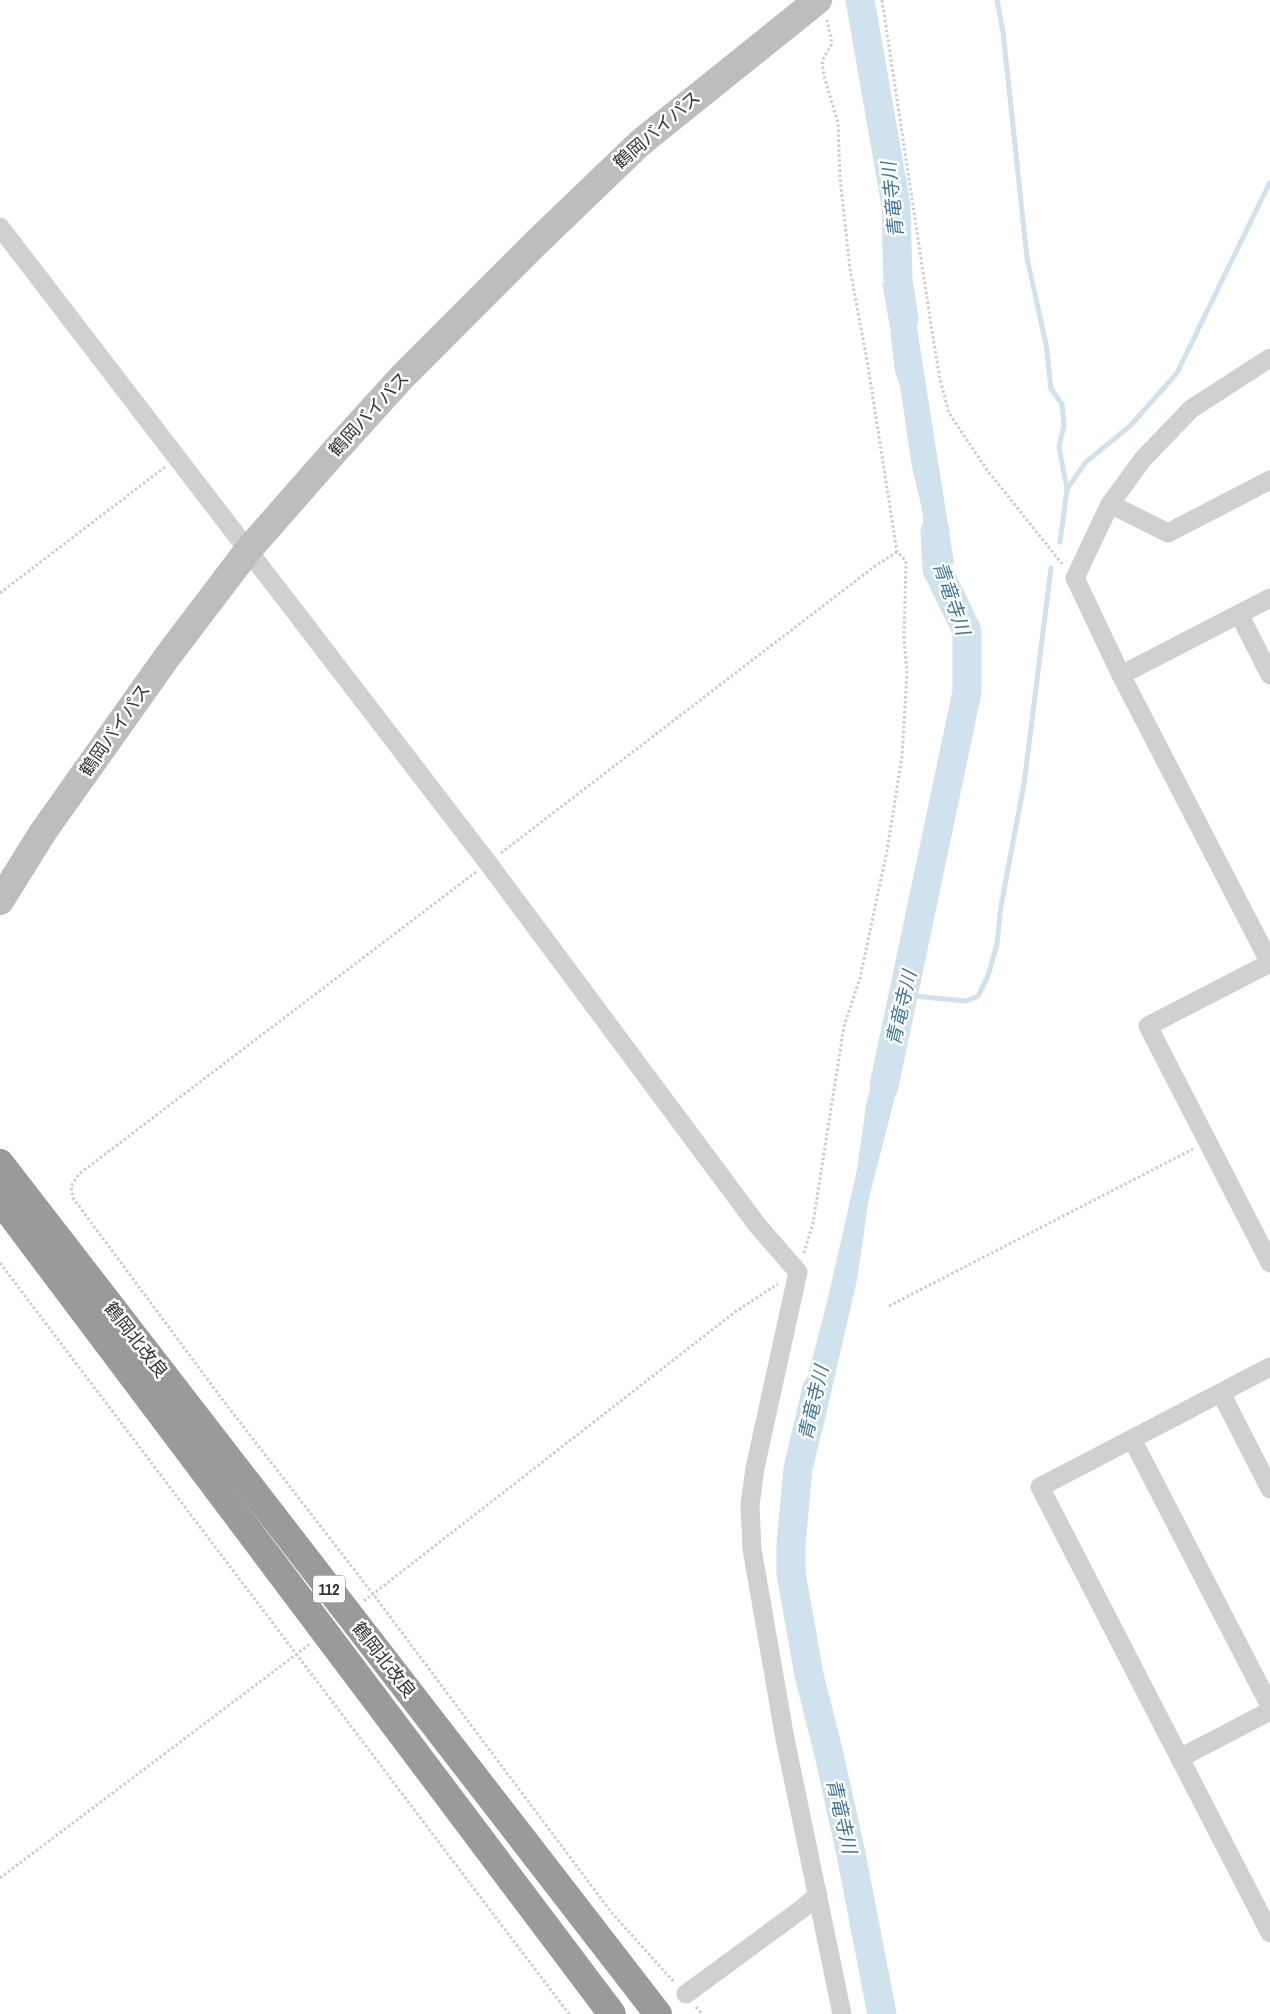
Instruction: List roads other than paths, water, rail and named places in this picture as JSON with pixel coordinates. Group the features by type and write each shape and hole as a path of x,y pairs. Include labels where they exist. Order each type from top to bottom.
{"highway":[{"name":"鶴岡北改良","path":"0,1163 658,2014"},
{"name":"鶴岡北改良","path":"0,1200 327,1632 612,2014"}],"main road":[{"name":"鶴岡バイパス","path":"0,901 43,832 71,792 167,657 248,549 402,377 536,243 640,143 791,20 822,9"}],"street":[{"path":"0,227 488,863 758,1226 798,1272 755,1468 750,1505 752,1549 785,1739 842,2014"},
{"path":"1270,358 1192,409 1143,459 1110,504 1075,578 1121,675 1270,963 1148,1026 1270,1263"},
{"path":"1110,504 1168,533 1270,480"},
{"path":"1121,675 1270,598"},
{"path":"1239,614 1270,675"},
{"path":"1270,1367 1040,1487 1270,1933"},
{"path":"1221,1393 1270,1489"},
{"path":"1132,1439 1270,1706"},
{"path":"1180,1758 1270,1711"},
{"path":"686,1994 818,1895"}],"water":[{"path":"909,277 954,563 930,571 922,509 912,467 900,386 895,372 890,327 882,283"},
{"path":"880,1048 904,1051 898,1085 869,1198 857,1280 822,1432 798,1425 803,1395 828,1298 857,1170 866,1106"}],"waterway":[{"name":"青竜寺川","path":"860,0 896,205 898,280 904,319"},
{"path":"997,0 1003,32 1027,258 1046,344 1051,389 1062,404 1064,425 1059,447 1067,489 1060,542"},
{"path":"1067,489 1086,462 1130,426 1177,373 1270,182"},
{"name":"青竜寺川","path":"884,1086 967,692 967,631 937,569 935,531"},
{"path":"904,995 966,1001 978,996 988,976 997,944 1001,906 1024,784 1051,568"},
{"name":"青竜寺川","path":"817,1388 798,1469 791,1544 791,1573 809,1675 851,1854 882,2014"}]}
